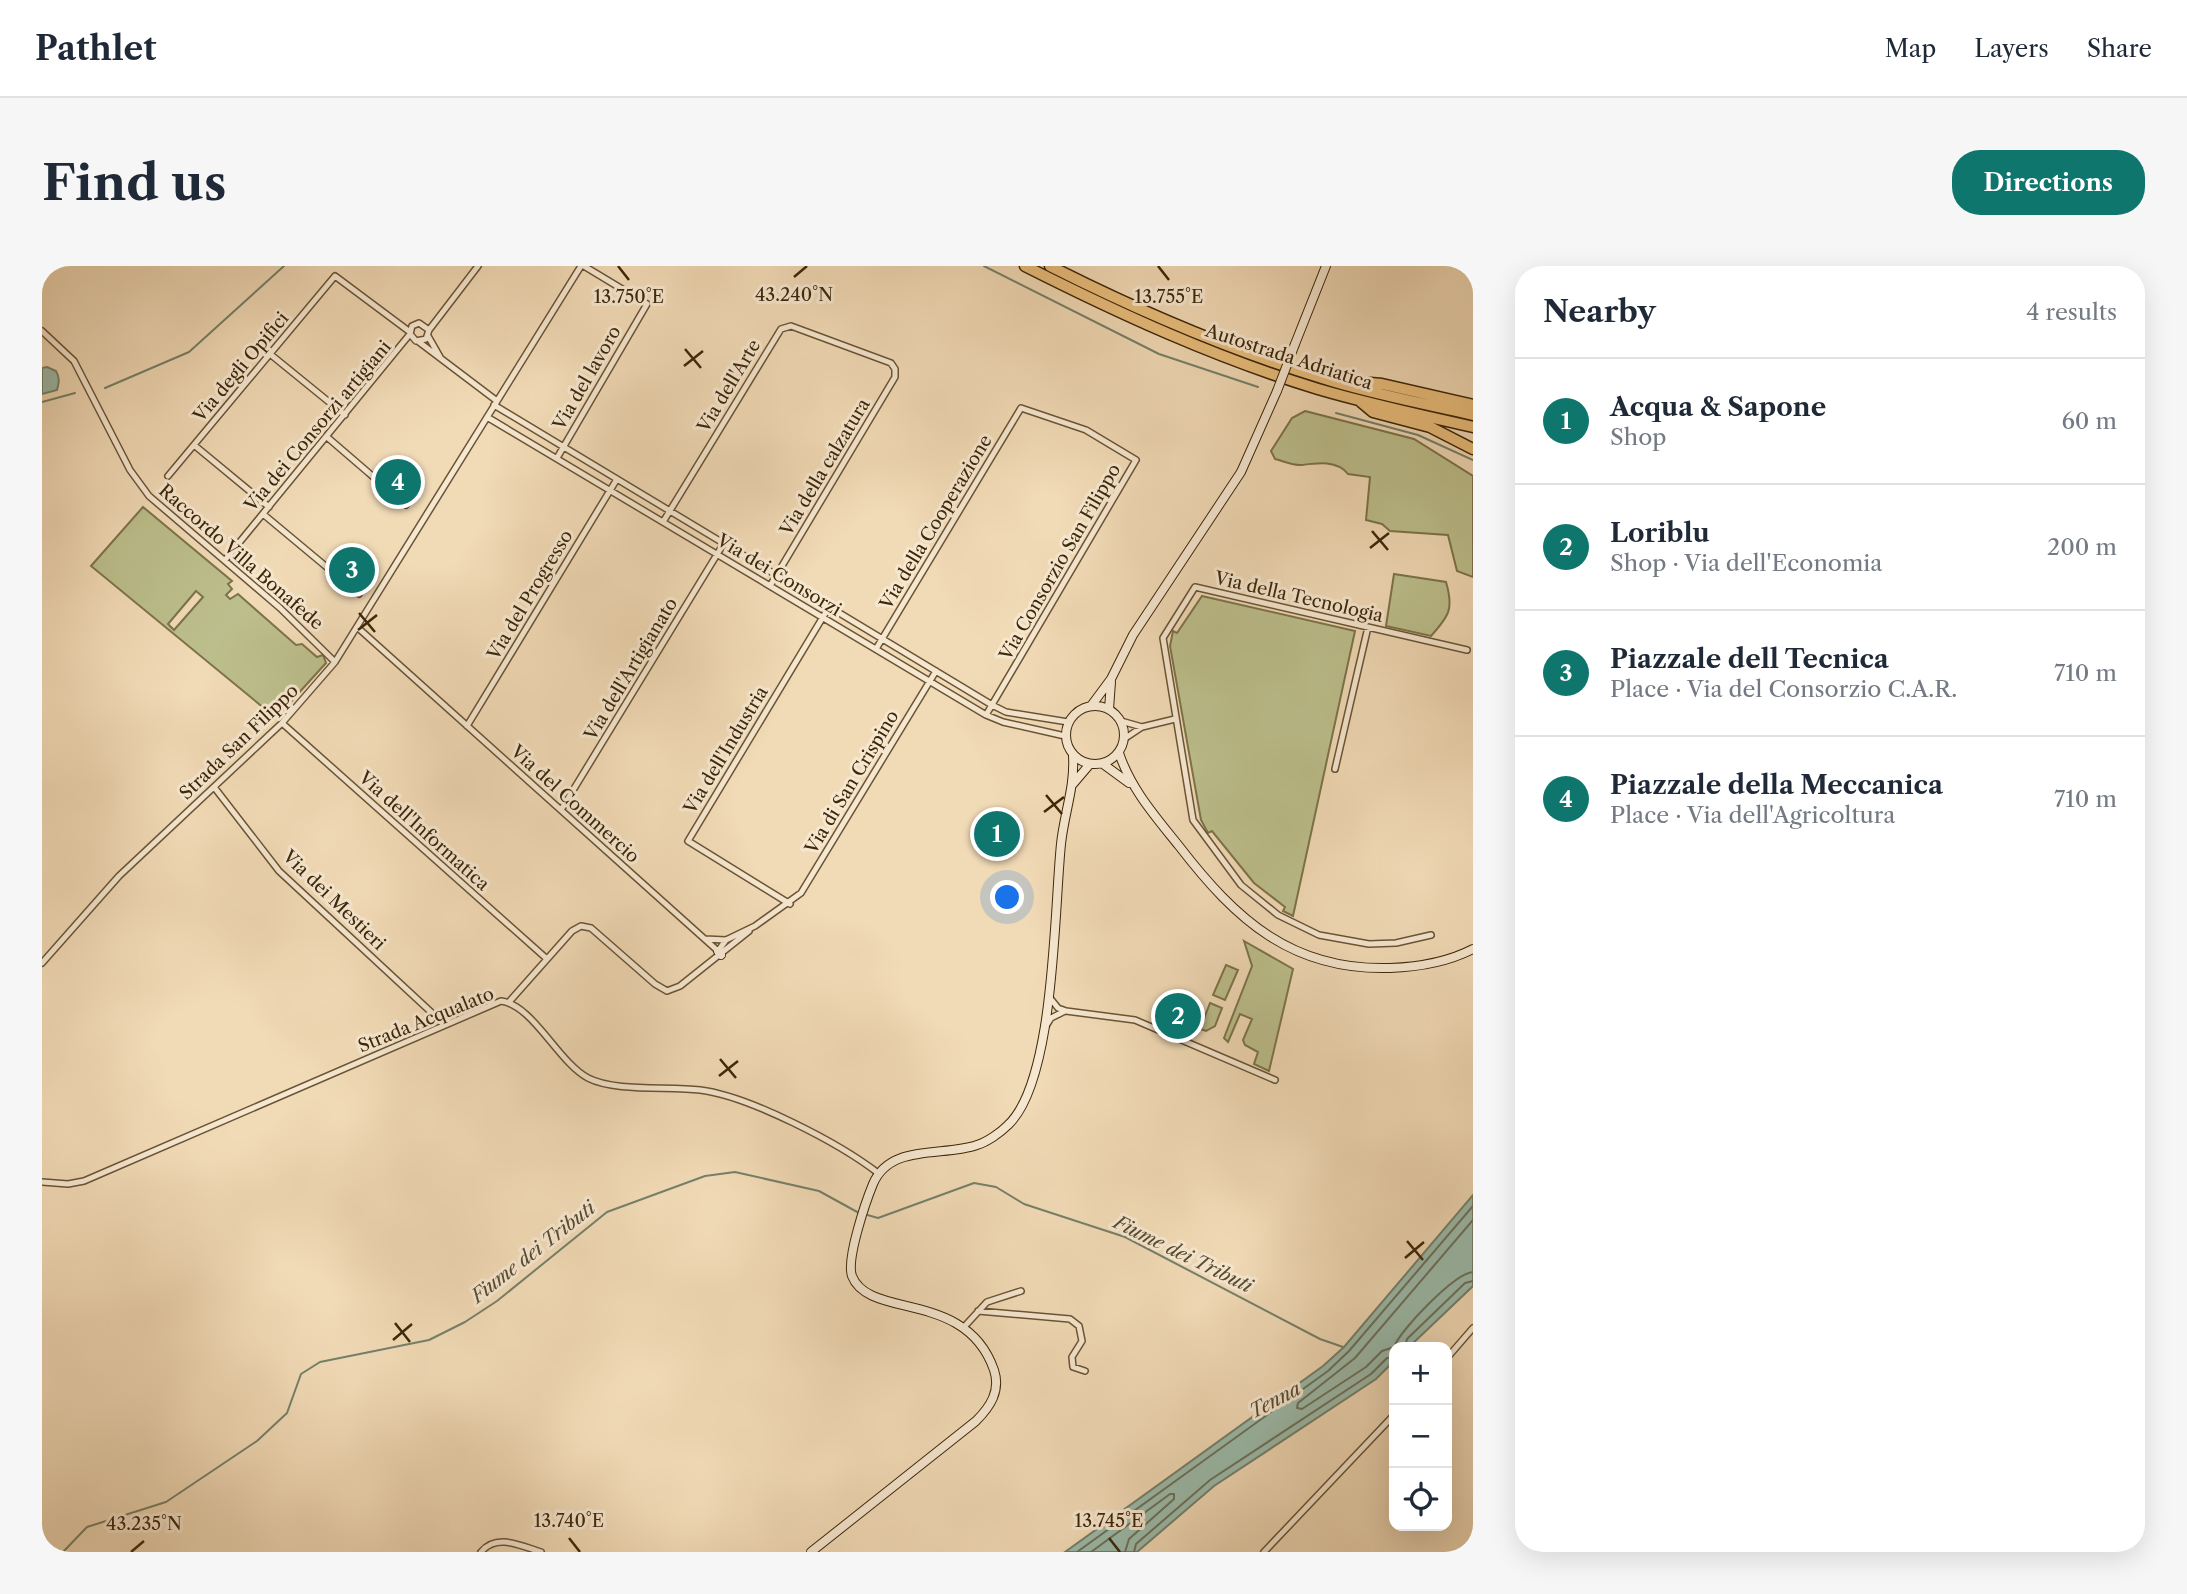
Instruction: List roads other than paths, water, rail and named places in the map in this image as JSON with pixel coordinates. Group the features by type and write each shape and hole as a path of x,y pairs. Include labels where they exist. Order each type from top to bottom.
{"highway":[{"name":"Autostrada Adriatica","path":"1025,266 1114,311 1253,368 1359,400 1473,427"},
{"name":"Autostrada Adriatica","path":"1049,266 1196,334 1323,379 1473,415"},
{"path":"1323,379 1382,384 1473,405"},
{"path":"1359,400 1373,412 1430,427 1473,449"}],"main road":[{"path":"810,1552 987,1410 995,1393 996,1376 979,1343 964,1326 945,1316 873,1297 861,1289 852,1275 850,1263 868,1196 878,1173 908,1155 976,1146 1008,1125 1031,1090 1045,1029 1062,834 1073,784 1073,756 1065,736 1068,722 1074,714 1091,706 1111,679 1133,635 1241,472 1277,391 1326,266"},
{"path":"1109,709 1111,679"},
{"path":"1073,756 1090,764 1103,764 1119,753 1124,739 1121,721 1109,709 1091,706"},
{"path":"1119,753 1132,785"},
{"path":"1073,784 1090,764"},
{"path":"1103,764 1132,785 1221,897 1275,941 1306,956 1337,966 1408,967 1473,950"}],"street":[{"name":"Via dei Consorzi artigiani","path":"225,561 406,342 429,329 478,266"},
{"name":"Strada San Filippo","path":"42,964 119,876 282,723 335,662 582,266"},
{"name":"Via del lavoro","path":"556,458 647,304 582,266"},
{"name":"Via dei Consorzi","path":"335,276 400,324 496,403 563,447 992,705 1006,712 1068,722"},
{"name":"Via degli Opifici","path":"168,475 335,276"},
{"path":"400,324 415,324 429,329 444,362"},
{"name":"Via dei Consorzi artigiani","path":"413,337 415,324"},
{"name":"Via dell'Arte","path":"663,522 781,329 791,326 891,363"},
{"name":"Raccordo Villa Bonafede","path":"42,331 74,361 140,484 163,509 225,561 335,662"},
{"path":"270,354 345,415"},
{"name":"Via della calzatura","path":"770,586 895,377 895,369 891,363"},
{"name":"Via della Cooperazione","path":"876,649 1021,408"},
{"name":"Via Consorzio San Filippo","path":"986,715 1136,460 1086,430 1021,408"},
{"name":"Via dei Consorzi","path":"487,416 986,715 1003,722 1065,736"},
{"path":"327,437 407,505"},
{"path":"194,445 269,507"},
{"name":"Via del Progresso","path":"467,726 617,479"},
{"path":"263,514 359,594"},
{"name":"Via dell'Artigianato","path":"561,810 724,543"},
{"name":"Via della Tecnologia","path":"1431,936 1396,943 1345,942 1298,926 1257,901 1223,864 1193,820 1163,638 1195,587 1466,650"},
{"name":"Via dell'Industria","path":"790,904 688,841 829,607"},
{"name":"Via del Commercio","path":"357,627 719,953"},
{"path":"1335,769 1367,628"},
{"name":"Via di San Crispino","path":"790,904 801,893 936,671"},
{"path":"1124,739 1142,727 1175,719"},
{"path":"1121,721 1142,727"},
{"name":"Via dell'Informatica","path":"282,723 547,959"},
{"name":"Via dei Mestieri","path":"214,787 279,871 445,1025"},
{"path":"509,1002 572,931 586,926 667,991 680,986 755,926 790,904"},
{"path":"705,939 726,940 755,926"},
{"path":"719,953 726,940"},
{"path":"1048,992 1057,1011"},
{"name":"Strada Acqualato","path":"42,1182 68,1184 84,1181 494,1003 509,1002 526,1016 565,1060 589,1078 607,1083 694,1089 727,1095 823,1140 878,1173"},
{"path":"1046,1015 1048,1010 1066,1011 1135,1020 1275,1080"},
{"path":"1045,1029 1057,1011"},
{"path":"964,1326 987,1302 1021,1291"},
{"path":"978,1311 1070,1319 1079,1326 1082,1341 1072,1357 1073,1367 1085,1371"},
{"path":"1452,1352 1473,1328"},
{"path":"1264,1552 1389,1420"},
{"path":"481,1552 489,1544 506,1541 541,1552"}],"water":[{"path":"42,368 56,371 58,385 57,390 42,394"},
{"name":"Tenna","path":"1473,1195 1473,1286 1414,1342 1389,1342 1389,1366 1376,1379 1214,1486 1137,1552 1065,1552 1323,1366 1344,1347"}],"waterway":[{"path":"105,388 189,352 284,266"},
{"path":"984,266 1159,354 1258,387"},
{"path":"42,402 75,393"},
{"path":"1336,413 1418,435 1473,460"},
{"name":"Fiume dei Tributi","path":"63,1552 87,1527 166,1502 257,1441 287,1413 301,1374 320,1362 429,1340 465,1322 497,1301 607,1212 705,1176 735,1172 819,1191 859,1213"},
{"name":"Fiume dei Tributi","path":"864,1214 878,1218 974,1183 996,1187 1024,1204 1125,1237 1320,1339 1343,1347"}],"place":[{"name":"Piazzale della Meccanica","path":"398,482"},
{"name":"Piazzale dell Tecnica","path":"352,570"},
{"name":"Acqua & Sapone","path":"997,834"},
{"name":"Loriblu","path":"1178,1016"}]}
